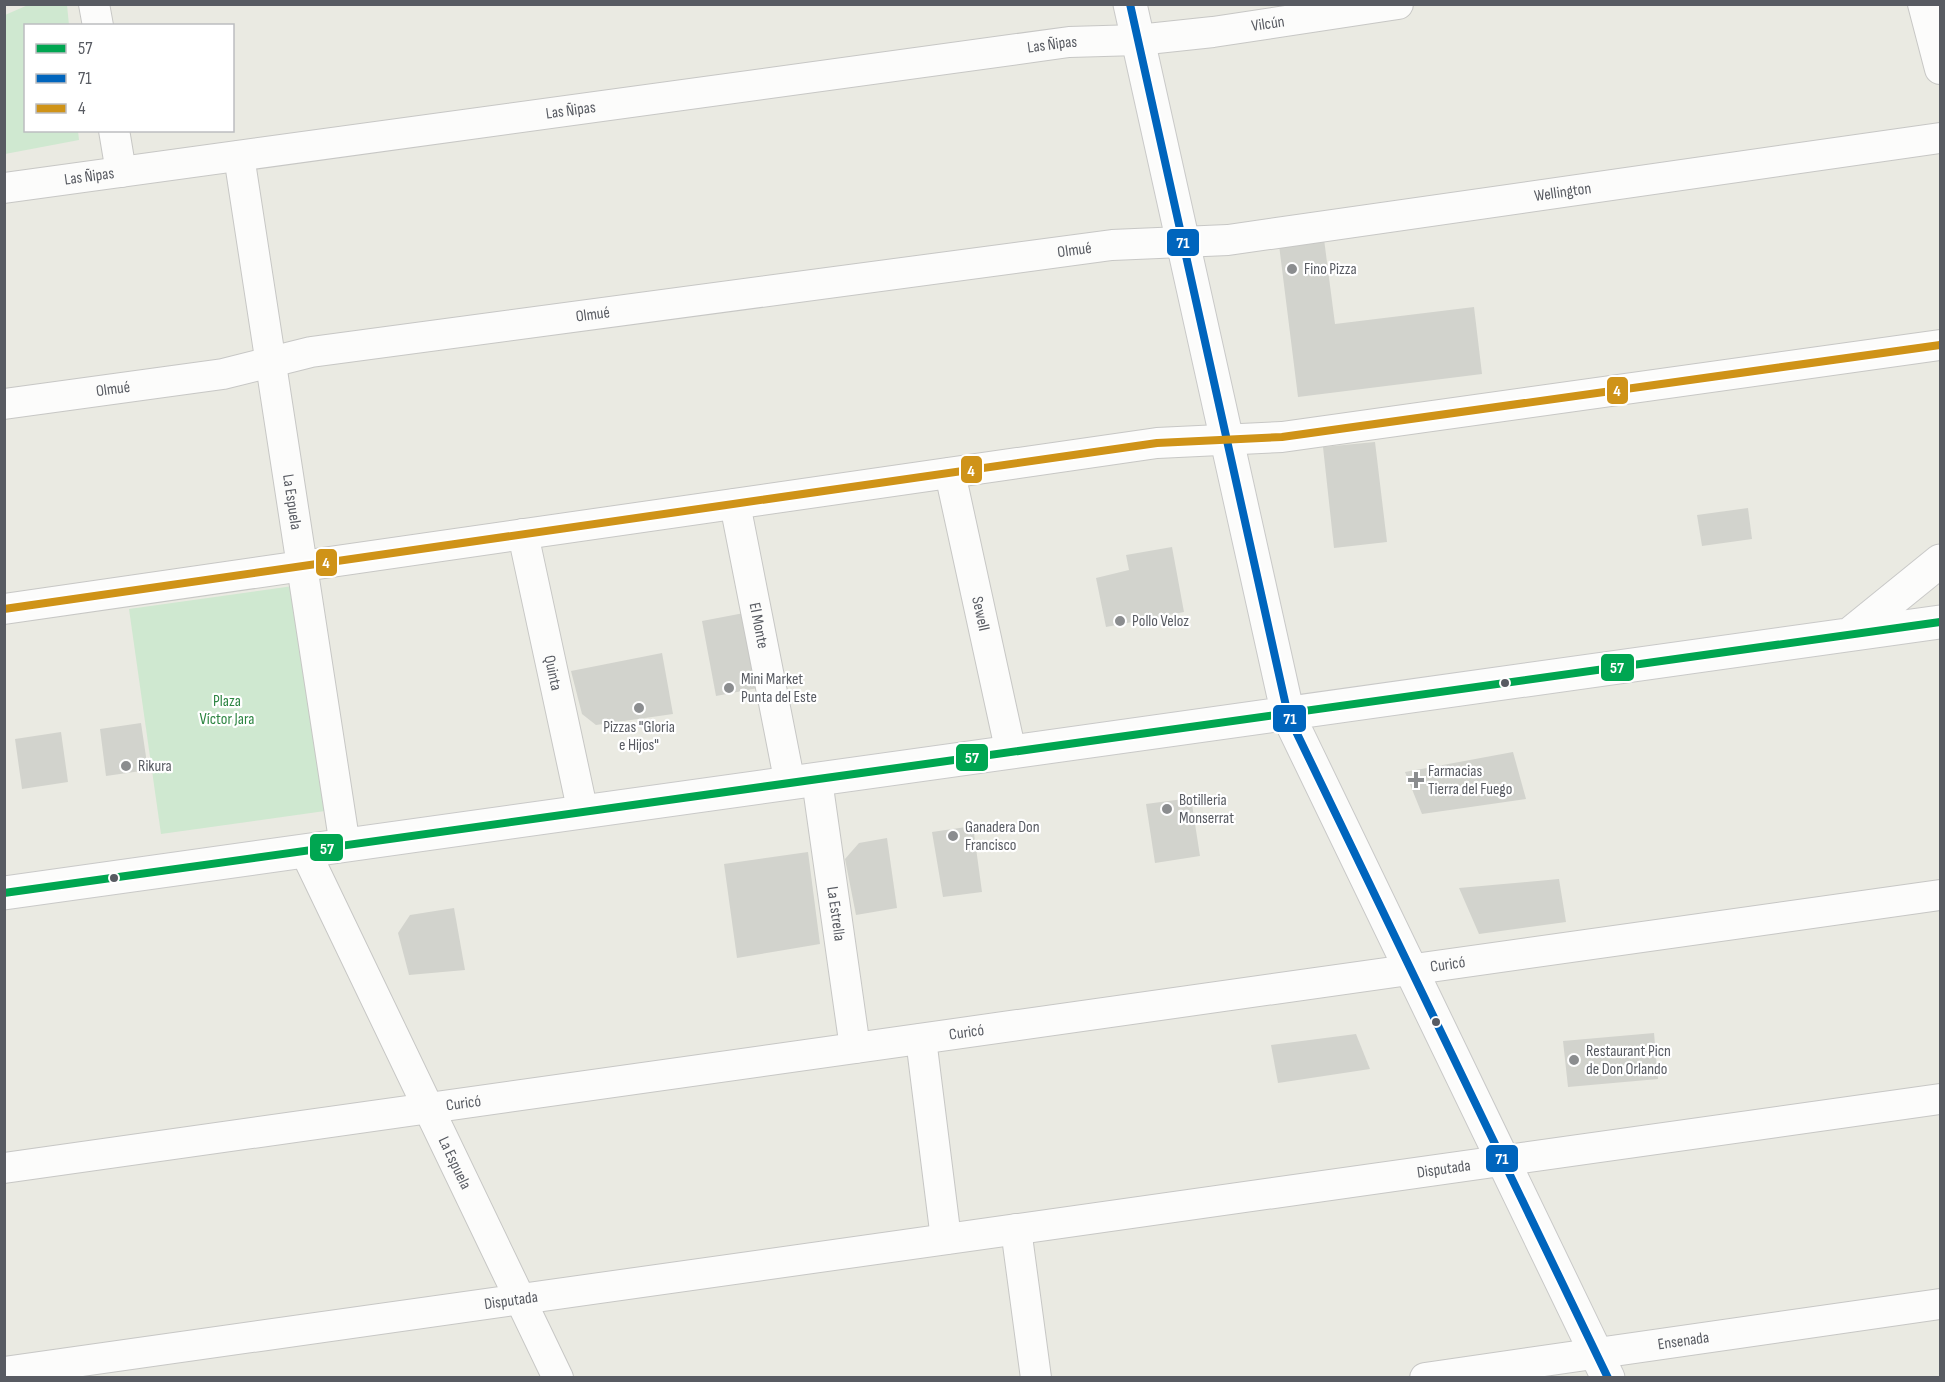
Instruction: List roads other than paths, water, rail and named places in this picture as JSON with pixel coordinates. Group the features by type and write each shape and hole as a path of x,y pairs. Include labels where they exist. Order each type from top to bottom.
{"main road":[{"path":"1130,4 1225,440 1288,715 1601,1365"},
{"path":"1850,634 1941,561"},
{"path":"4,893 1288,715 1941,621"}],"street":[{"path":"94,4 98,24"},
{"name":"Vilcún","path":"1138,40 1213,32 1398,4"},
{"path":"1923,4 1941,69"},
{"name":"Las Ñipas","path":"4,188 1070,42 1138,40"},
{"path":"114,132 121,172"},
{"name":"Wellington","path":"1182,242 1228,240 1941,138"},
{"name":"La Espuela","path":"238,156 345,846"},
{"name":"Olmué","path":"4,404 223,374 323,350 1112,245 1182,242"},
{"path":"4,609 1157,443 1282,437 1941,345"},
{"name":"Sewell","path":"950,473 1011,753"},
{"name":"El Monte","path":"735,504 803,782"},
{"name":"Quinta","path":"523,534 583,813"},
{"name":"La Estrella","path":"803,782 855,1048"},
{"name":"La Espuela","path":"305,851 558,1377"},
{"name":"Curicó","path":"4,1168 1941,895"},
{"path":"921,1039 946,1239"},
{"name":"Disputada","path":"4,1372 49,1372 520,1300 1941,1098"},
{"path":"1016,1229 1036,1377"},
{"name":"Ensenada","path":"1425,1377 1601,1365 1941,1304"}],"place":[{"name":"Fino Pizza","path":"1292,269"},
{"name":"Pollo Veloz","path":"1120,621"},
{"name":"Mini Market Punta del Este","path":"729,688"},
{"name":"Pizzas \"Gloria e Hijos\"","path":"639,708"},
{"name":"Rikura","path":"126,766"},
{"name":"Farmacias Tierra del Fuego","path":"1416,780"},
{"name":"Botilleria Monserrat","path":"1167,809"},
{"name":"Ganadera Don Francisco","path":"953,836"},
{"name":"Restaurant Picn de Don Orlando","path":"1574,1060"}],"park label":[{"name":"Plaza Víctor Jara","path":"227,710"}]}
